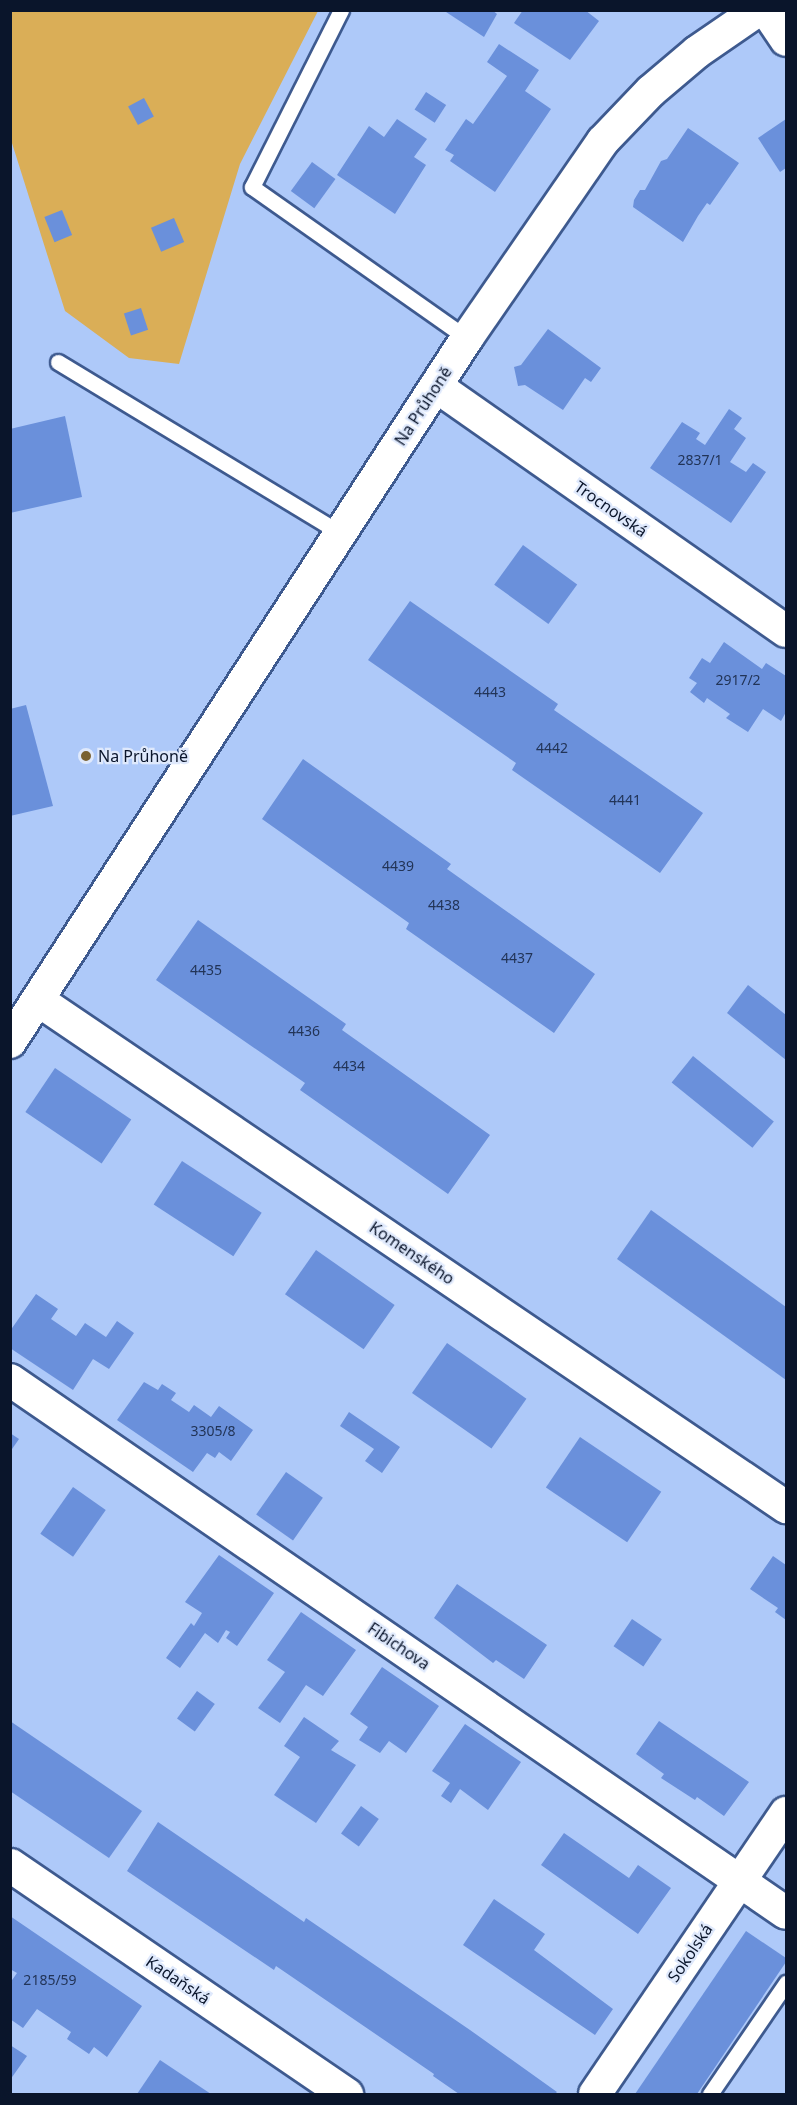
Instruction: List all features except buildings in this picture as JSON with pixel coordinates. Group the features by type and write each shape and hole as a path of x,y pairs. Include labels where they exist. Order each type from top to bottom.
{"street":[{"name":"Na Průhoně","path":"20,1021 467,338 603,141 651,91 697,52 758,10"},
{"path":"766,10 786,40"},
{"name":"Trocnovská","path":"436,386 786,631"},
{"name":"Komenského","path":"20,1021 786,1507"},
{"name":"Fibichova","path":"10,1380 786,1913"},
{"name":"Sokolská","path":"595,2094 786,1813"},
{"name":"Kadaňská","path":"10,1865 346,2094"}],"lane":[{"path":"341,10 252,187 467,338"},
{"path":"58,362 340,534"},
{"path":"710,2094 786,1983"}],"shaded area":[{"path":"10,11 318,11 240,164 179,364 129,358 65,311 11,140"}],"place":[{"name":"Na Průhoně","path":"86,756"}]}
